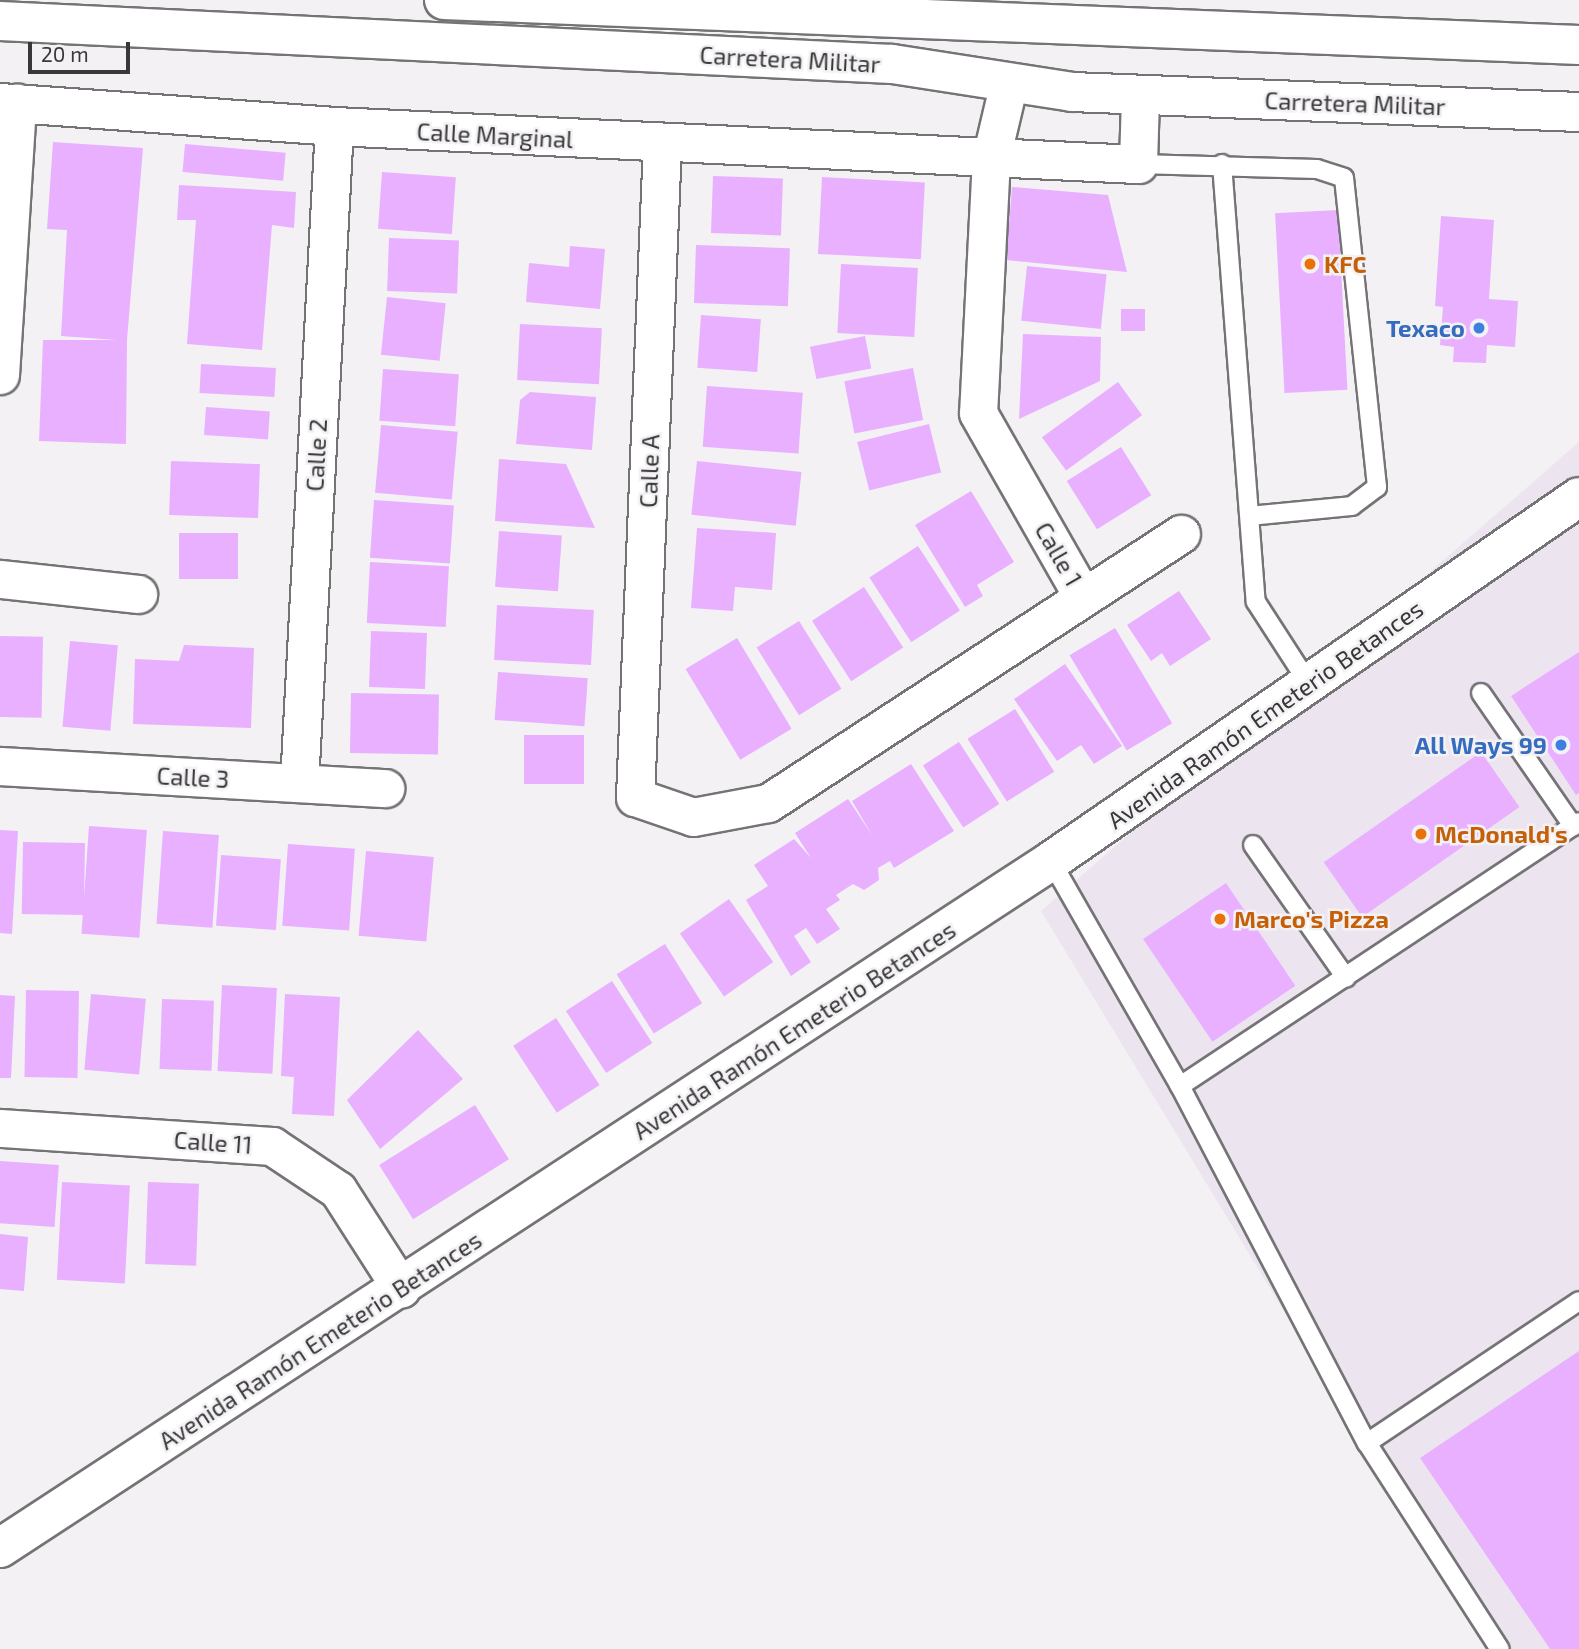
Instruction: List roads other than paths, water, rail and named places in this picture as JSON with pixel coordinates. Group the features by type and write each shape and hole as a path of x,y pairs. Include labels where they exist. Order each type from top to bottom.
{"main road":[{"name":"Carretera Militar","path":"444,0 1579,44"},
{"name":"Carretera Militar","path":"0,21 892,64 1009,82 1140,94 1579,112"},
{"name":"Avenida Ramón Emeterio Betances","path":"0,1548 1051,861 1579,497"}],"street":[{"path":"991,158 1009,82"},
{"path":"1138,164 1140,94"},
{"path":"0,375 8,102"},
{"name":"Calle Marginal","path":"8,102 334,126 662,144 1138,164"},
{"name":"Calle 2","path":"299,783 334,126"},
{"name":"Calle A","path":"662,144 635,797 693,817"},
{"name":"Calle 1","path":"693,817 768,803 1083,597 978,413 991,158"},
{"path":"1083,597 1181,534"},
{"path":"0,579 138,594"},
{"name":"Calle 3","path":"0,766 385,788"},
{"name":"Calle 11","path":"0,1128 272,1146 338,1190 401,1288"}],"lane":[{"path":"1138,164 1222,164 1317,169 1344,178 1377,487 1352,506 1250,516"},
{"path":"1222,164 1256,602 1309,684"},
{"path":"1180,1086 1576,824 1482,693"},
{"path":"1253,845 1346,978"},
{"path":"1051,861 1180,1086 1367,1443 1500,1649"},
{"path":"1367,1443 1579,1301"}],"place":[{"name":"KFC","path":"1310,264"},
{"name":"Texaco","path":"1479,328"},
{"name":"All Ways 99","path":"1561,745"},
{"name":"McDonald's","path":"1421,834"},
{"name":"Marco's Pizza","path":"1220,919"}]}
